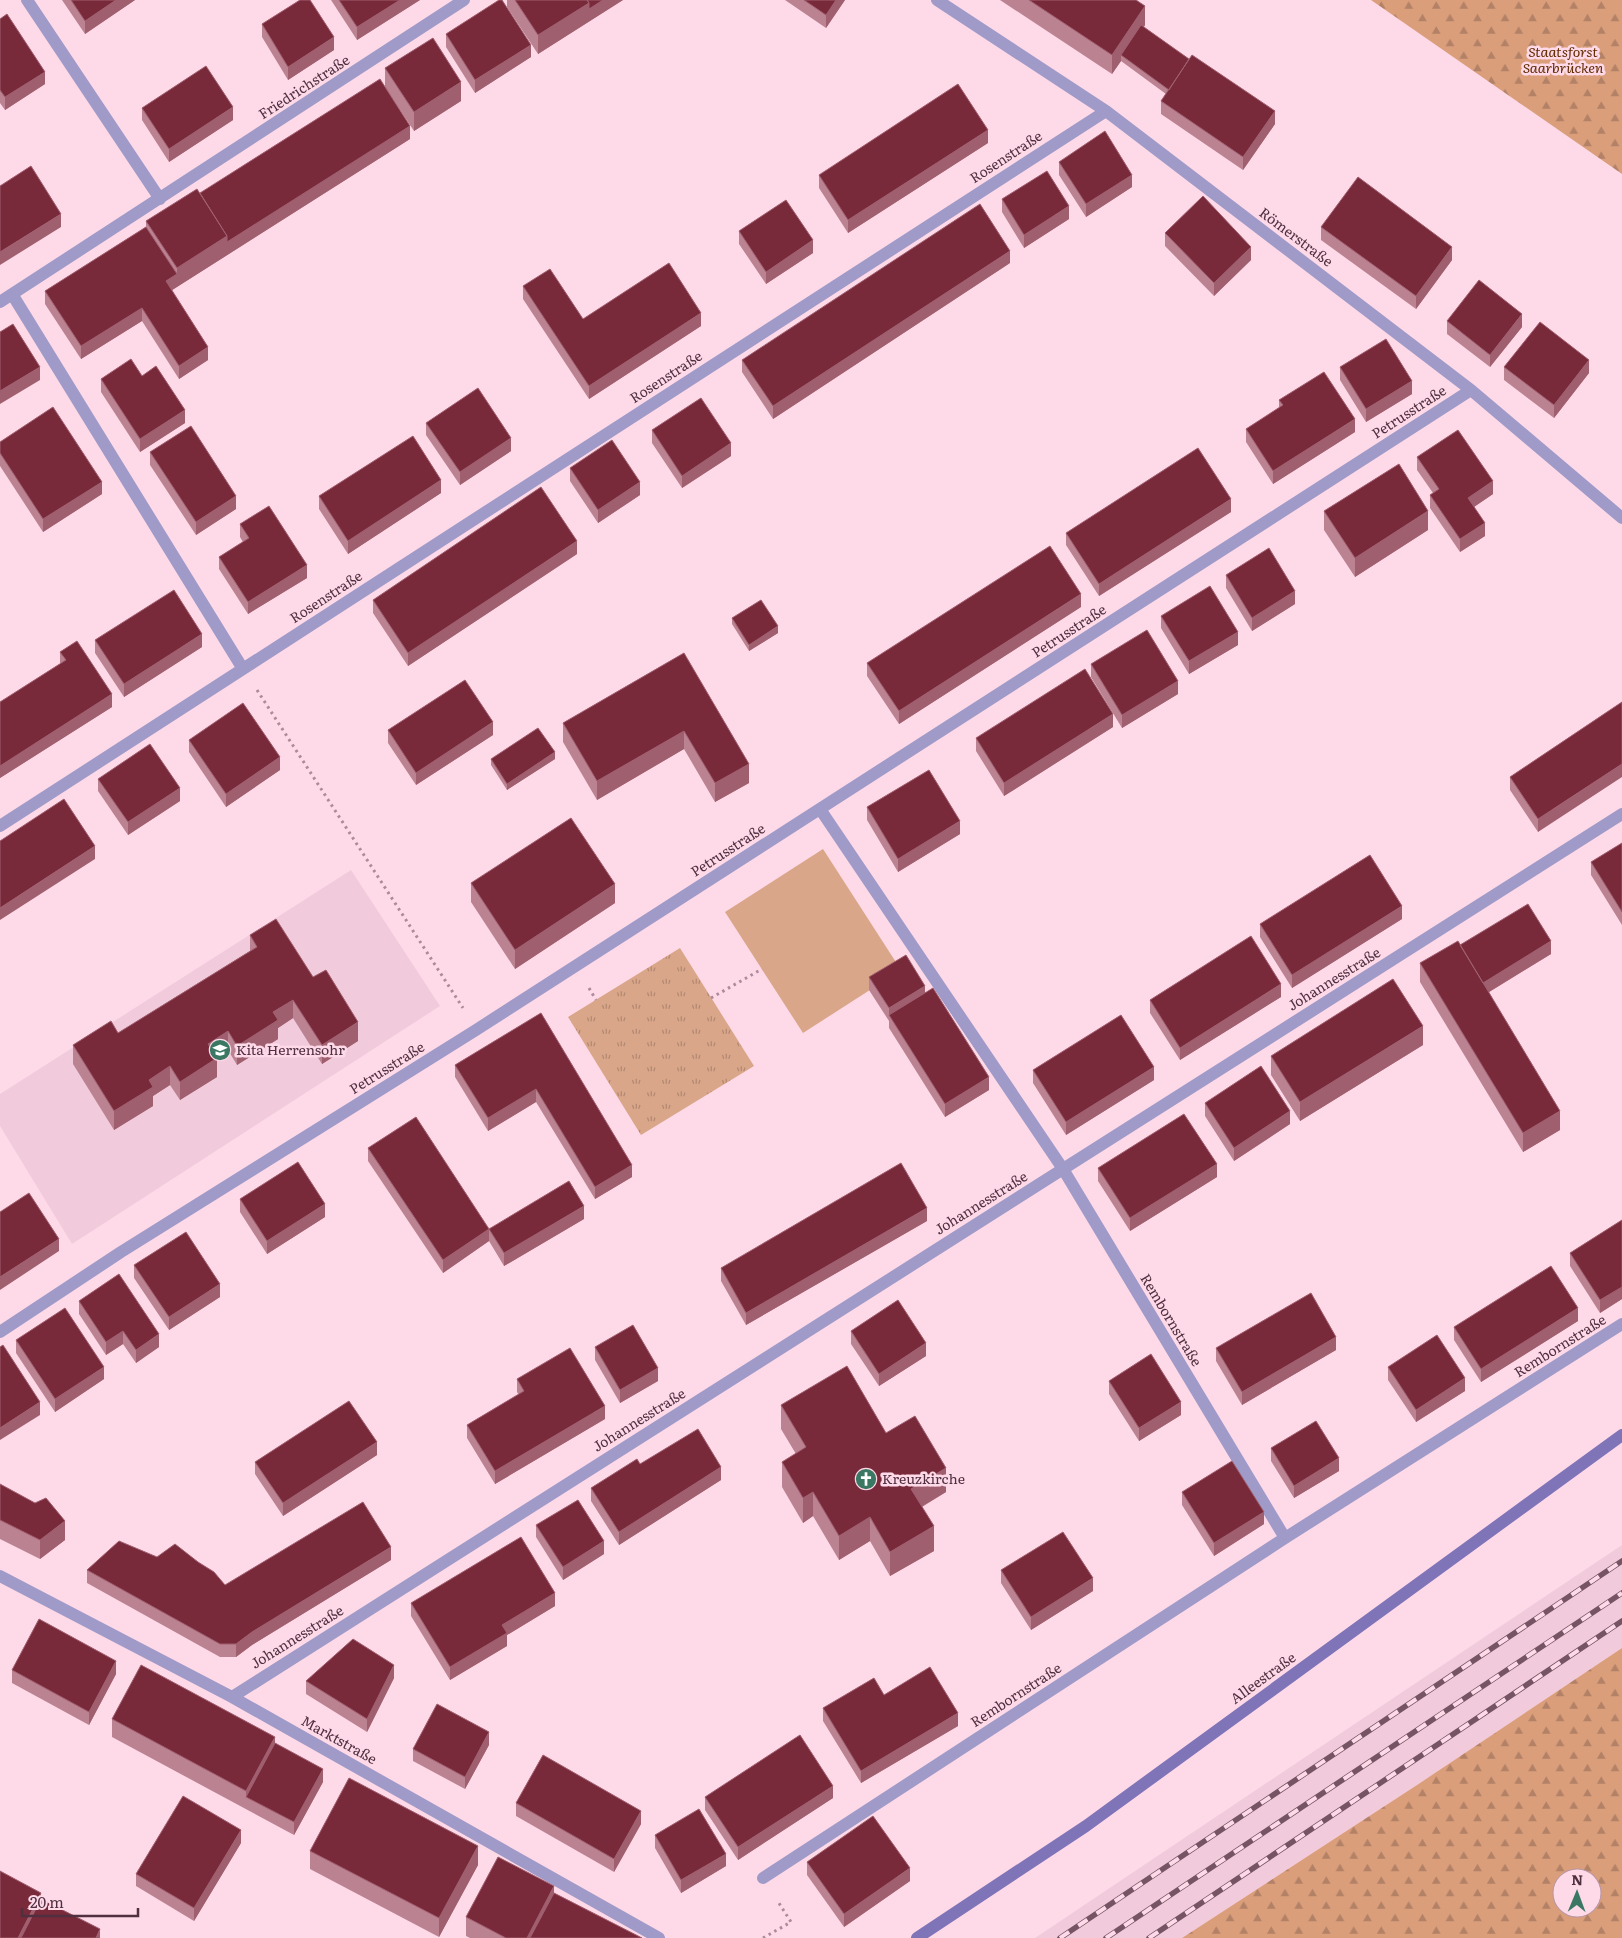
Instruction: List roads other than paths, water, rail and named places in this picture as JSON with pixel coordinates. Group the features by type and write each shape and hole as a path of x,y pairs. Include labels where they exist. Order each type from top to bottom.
{"street":[{"path":"27,0 160,199"},
{"name":"Friedrichstraße","path":"0,302 464,0"},
{"name":"Römerstraße","path":"937,0 1106,111 1471,390 1622,518"},
{"name":"Rosenstraße","path":"0,826 1106,111"},
{"path":"12,294 243,669"},
{"name":"Petrusstraße","path":"0,1332 121,1252 476,1030 1471,390"},
{"path":"820,809 1063,1169"},
{"name":"Johannesstraße","path":"232,1697 1622,814"},
{"name":"Rembornstraße","path":"1063,1169 1286,1538"},
{"name":"Rembornstraße","path":"763,1878 1286,1538 1622,1324"},
{"name":"Alleestraße","path":"917,1938 1086,1826 1622,1435"},
{"name":"Marktstraße","path":"0,1576 232,1697 659,1938"}],"railway":[{"path":"1060,1938 1622,1561"},
{"path":"1106,1938 1622,1593"},
{"path":"1149,1938 1622,1621"}],"place":[{"name":"Kita Herrensohr","path":"220,1050"},
{"name":"Kreuzkirche","path":"866,1479"}],"park label":[{"name":"Staatsforst Saarbrücken","path":"1563,60"}]}
